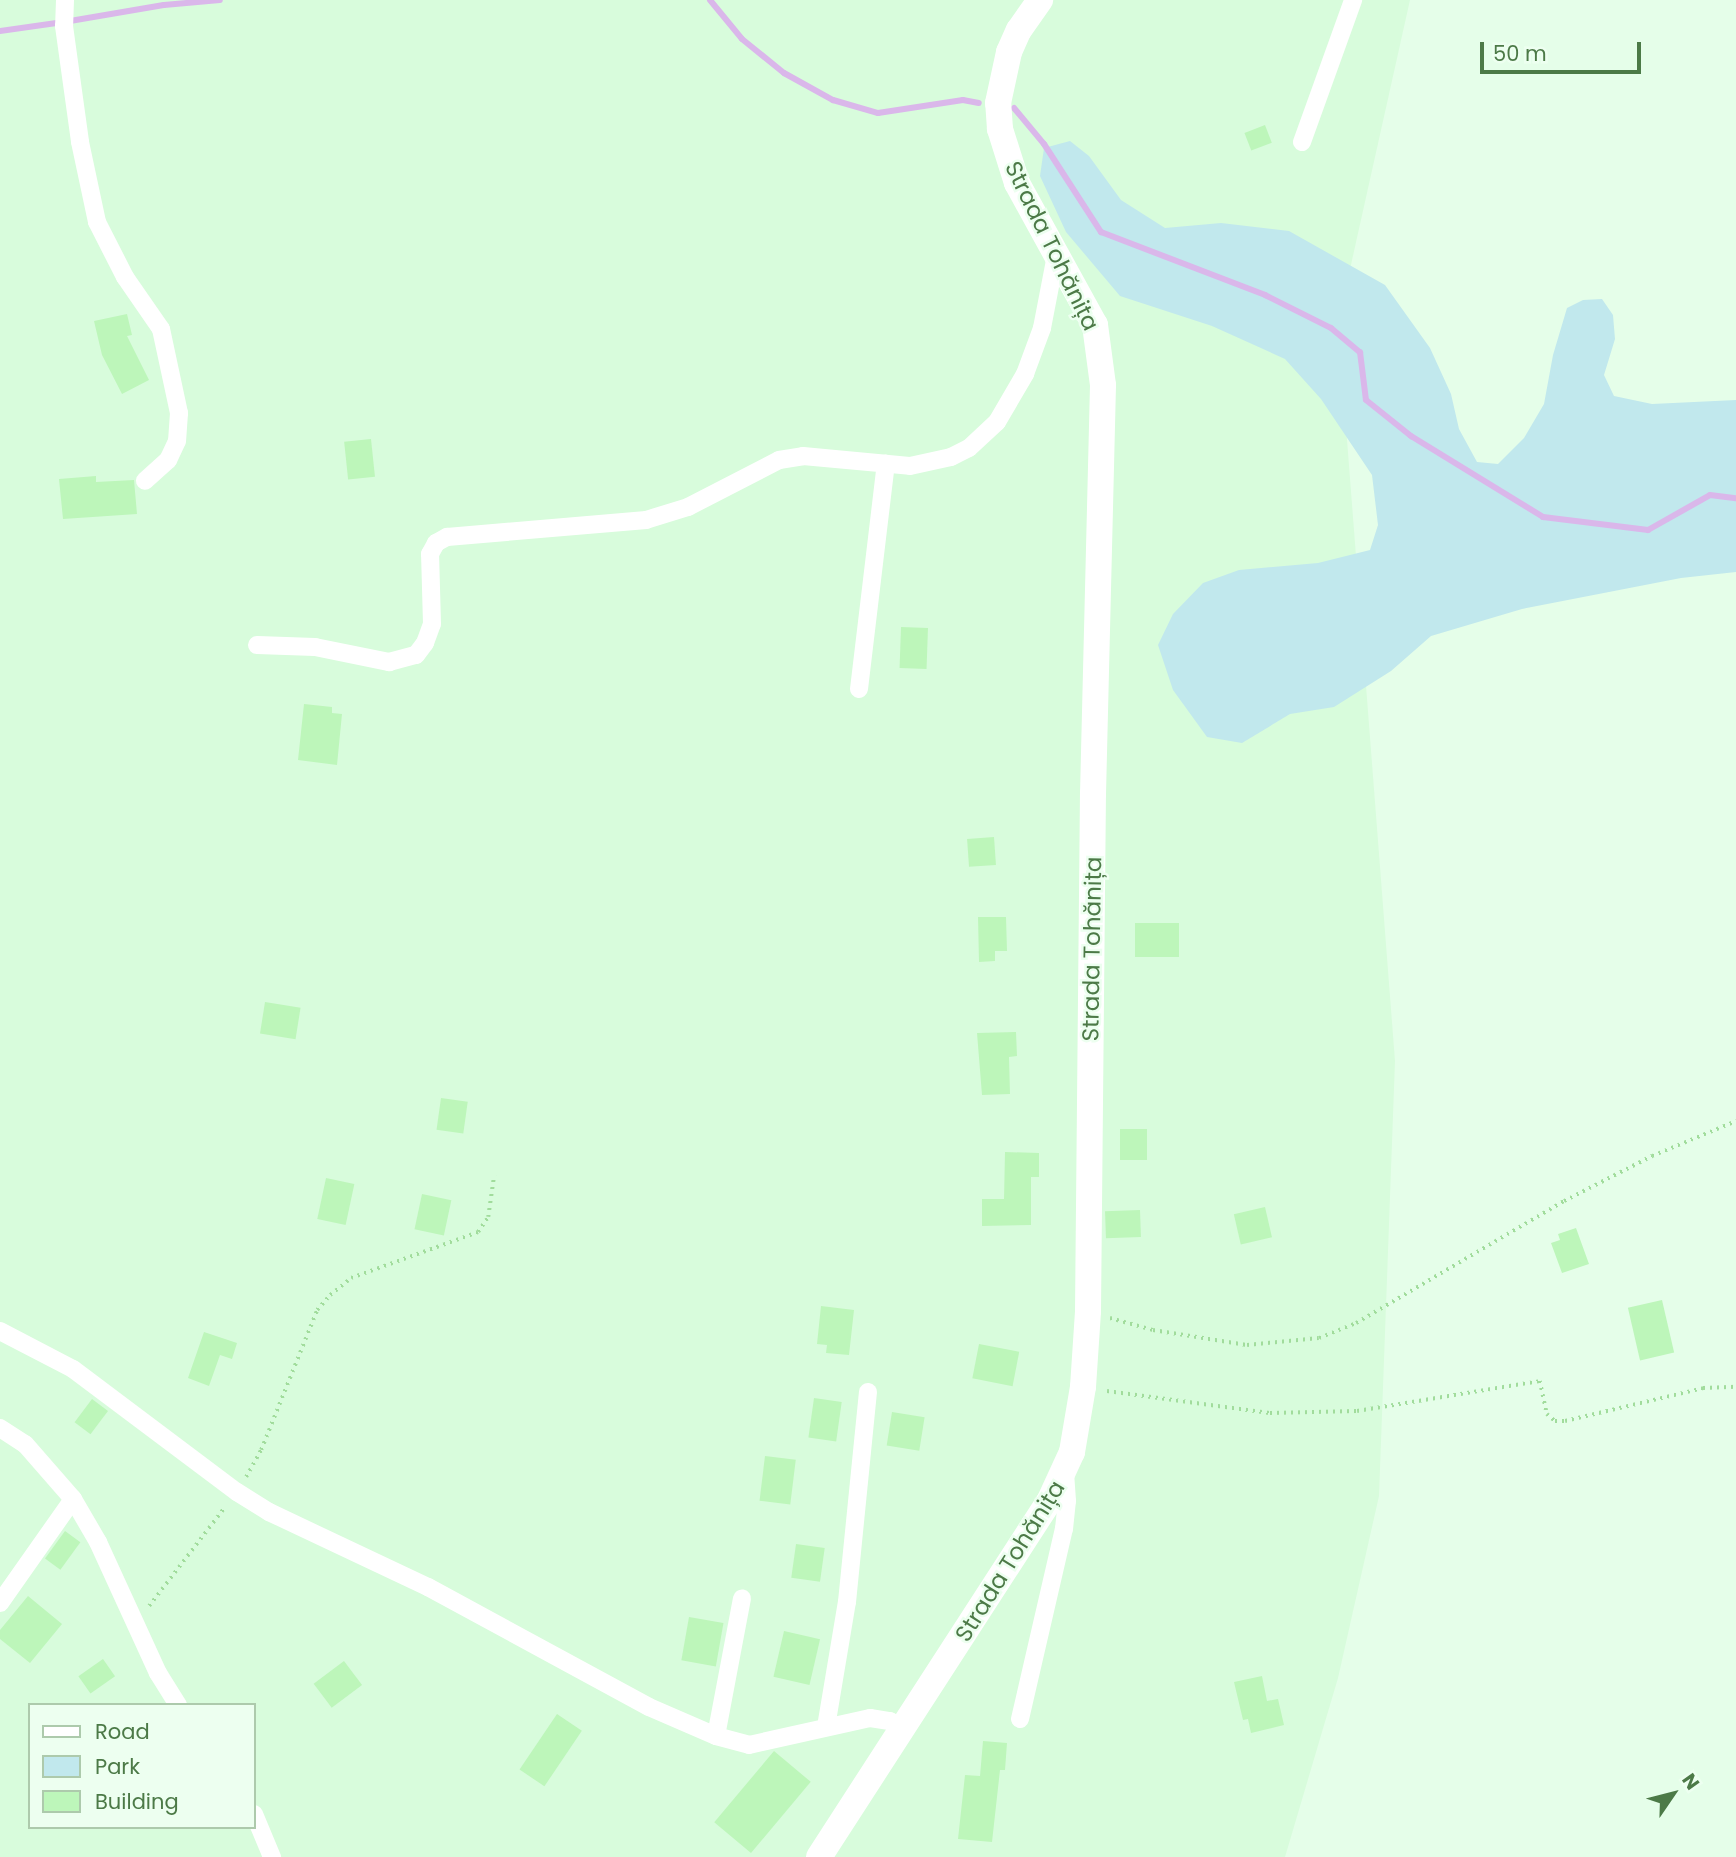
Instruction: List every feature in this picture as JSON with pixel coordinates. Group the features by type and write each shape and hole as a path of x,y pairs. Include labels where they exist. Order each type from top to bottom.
{"main road":[{"name":"Strada Tohănița","path":"819,1857 1049,1502 1065,1473 1072,1452 1083,1387 1088,1311 1093,793 1103,385 1101,352 1095,325 1017,183 1000,129 1001,78 1009,52 1019,30 1040,0"}],"street":[{"path":"65,0 64,26 80,142 97,222 125,276 161,329 179,413 177,441 168,460 145,481"},
{"path":"1301,142 1353,0"},
{"path":"257,645 315,647 389,662 416,655 425,643 432,624 430,554 436,543 447,537 646,520 688,507 779,460 803,456 909,466 951,457 969,448 997,422 1025,374 1042,328 1056,255"},
{"path":"859,689 886,464"},
{"path":"0,1331 73,1369 237,1492 269,1512 428,1587 649,1707 716,1736 749,1745 826,1727 881,1718 902,1730"},
{"path":"826,1727 847,1602 868,1392"},
{"path":"0,1428 25,1444 73,1499 98,1542 136,1625 177,1703"},
{"path":"1020,1719 1065,1530 1065,1473"},
{"path":"0,1603 73,1499"},
{"path":"716,1736 742,1598"},
{"path":"256,1819 272,1857"}],"path":[{"path":"1088,1311 1153,1330 1247,1345 1319,1338 1356,1323 1564,1201 1652,1156 1736,1121"},
{"path":"136,1625 178,1565 237,1492 261,1450 317,1310 351,1278 478,1231 488,1217 494,1175"},
{"path":"1083,1387 1270,1413 1357,1411 1541,1381 1546,1414 1555,1421 1565,1422 1703,1388 1736,1387"}],"shaded area":[{"path":"0,0 1410,0 1338,323 1395,1061 1379,1496 1338,1678 1285,1857 0,1857"}],"green space":[{"path":"1070,141 1089,156 1121,200 1165,228 1221,223 1289,231 1385,285 1430,348 1451,394 1459,429 1477,462 1498,464 1524,438 1544,404 1553,355 1567,308 1583,300 1602,299 1613,315 1615,339 1604,375 1614,396 1652,404 1736,400 1736,572 1681,578 1522,609 1431,636 1391,671 1334,707 1290,714 1242,743 1207,737 1173,690 1158,645 1173,614 1203,583 1239,570 1318,563 1370,550 1378,525 1372,475 1321,399 1285,359 1212,326 1120,296 1066,232 1040,176 1044,148"}],"building":[{"path":"1265,125 1272,143 1251,151 1244,133"},
{"path":"127,314 132,335 127,336 149,380 122,394 102,355 94,321"},
{"path":"371,439 375,477 348,480 344,442"},
{"path":"96,476 96,482 134,480 137,514 63,519 59,479"},
{"path":"901,627 928,628 927,669 900,668"},
{"path":"304,704 332,707 332,713 342,714 337,765 298,760"},
{"path":"994,837 996,865 969,867 967,839"},
{"path":"978,917 1006,917 1007,951 995,951 995,961 979,962"},
{"path":"1135,923 1179,923 1179,957 1135,957"},
{"path":"265,1002 301,1008 296,1039 260,1034"},
{"path":"1016,1032 1017,1056 1009,1057 1010,1094 982,1095 977,1033"},
{"path":"441,1098 468,1102 463,1133 437,1130"},
{"path":"1120,1129 1147,1129 1147,1160 1120,1160"},
{"path":"1005,1152 1039,1153 1039,1177 1031,1177 1031,1225 982,1226 982,1199 1004,1199"},
{"path":"326,1178 354,1184 346,1225 317,1219"},
{"path":"422,1194 451,1200 444,1235 415,1229"},
{"path":"1265,1207 1272,1237 1241,1244 1234,1214"},
{"path":"1140,1210 1141,1237 1106,1238 1105,1211"},
{"path":"1576,1228 1589,1264 1562,1273 1551,1243 1560,1240 1558,1234"},
{"path":"1662,1300 1674,1353 1640,1360 1628,1308"},
{"path":"821,1306 854,1310 849,1355 826,1353 827,1345 817,1344"},
{"path":"204,1332 237,1343 232,1359 220,1355 209,1386 188,1378"},
{"path":"979,1344 1019,1352 1013,1386 972,1378"},
{"path":"814,1398 842,1402 836,1442 808,1438"},
{"path":"92,1399 108,1411 91,1434 75,1422"},
{"path":"892,1412 925,1417 919,1451 887,1446"},
{"path":"765,1456 796,1460 790,1504 760,1501"},
{"path":"65,1531 80,1542 60,1570 45,1559"},
{"path":"796,1544 825,1548 820,1582 791,1578"},
{"path":"28,1596 62,1624 30,1663 0,1639 0,1630"},
{"path":"689,1617 723,1623 716,1666 681,1660"},
{"path":"784,1631 820,1639 809,1685 773,1677"},
{"path":"103,1659 115,1676 90,1693 78,1676"},
{"path":"344,1661 362,1685 332,1708 314,1684"},
{"path":"1262,1676 1267,1701 1278,1699 1284,1725 1251,1733 1248,1719 1243,1720 1234,1682"},
{"path":"557,1714 582,1731 544,1786 520,1770"},
{"path":"983,1741 1007,1743 1005,1770 1000,1770 992,1842 958,1839 965,1775 980,1776"},
{"path":"774,1751 811,1782 751,1853 714,1822"}],"waterway":[{"path":"70,21 164,5 220,0"},
{"path":"710,0 742,39 784,73 833,100 878,113 963,100 979,103"},
{"path":"0,31 56,23"},
{"path":"1014,108 1044,144 1101,232 1265,295 1331,328 1360,352 1366,400 1411,436 1543,517 1648,530 1710,495 1736,498"}]}
